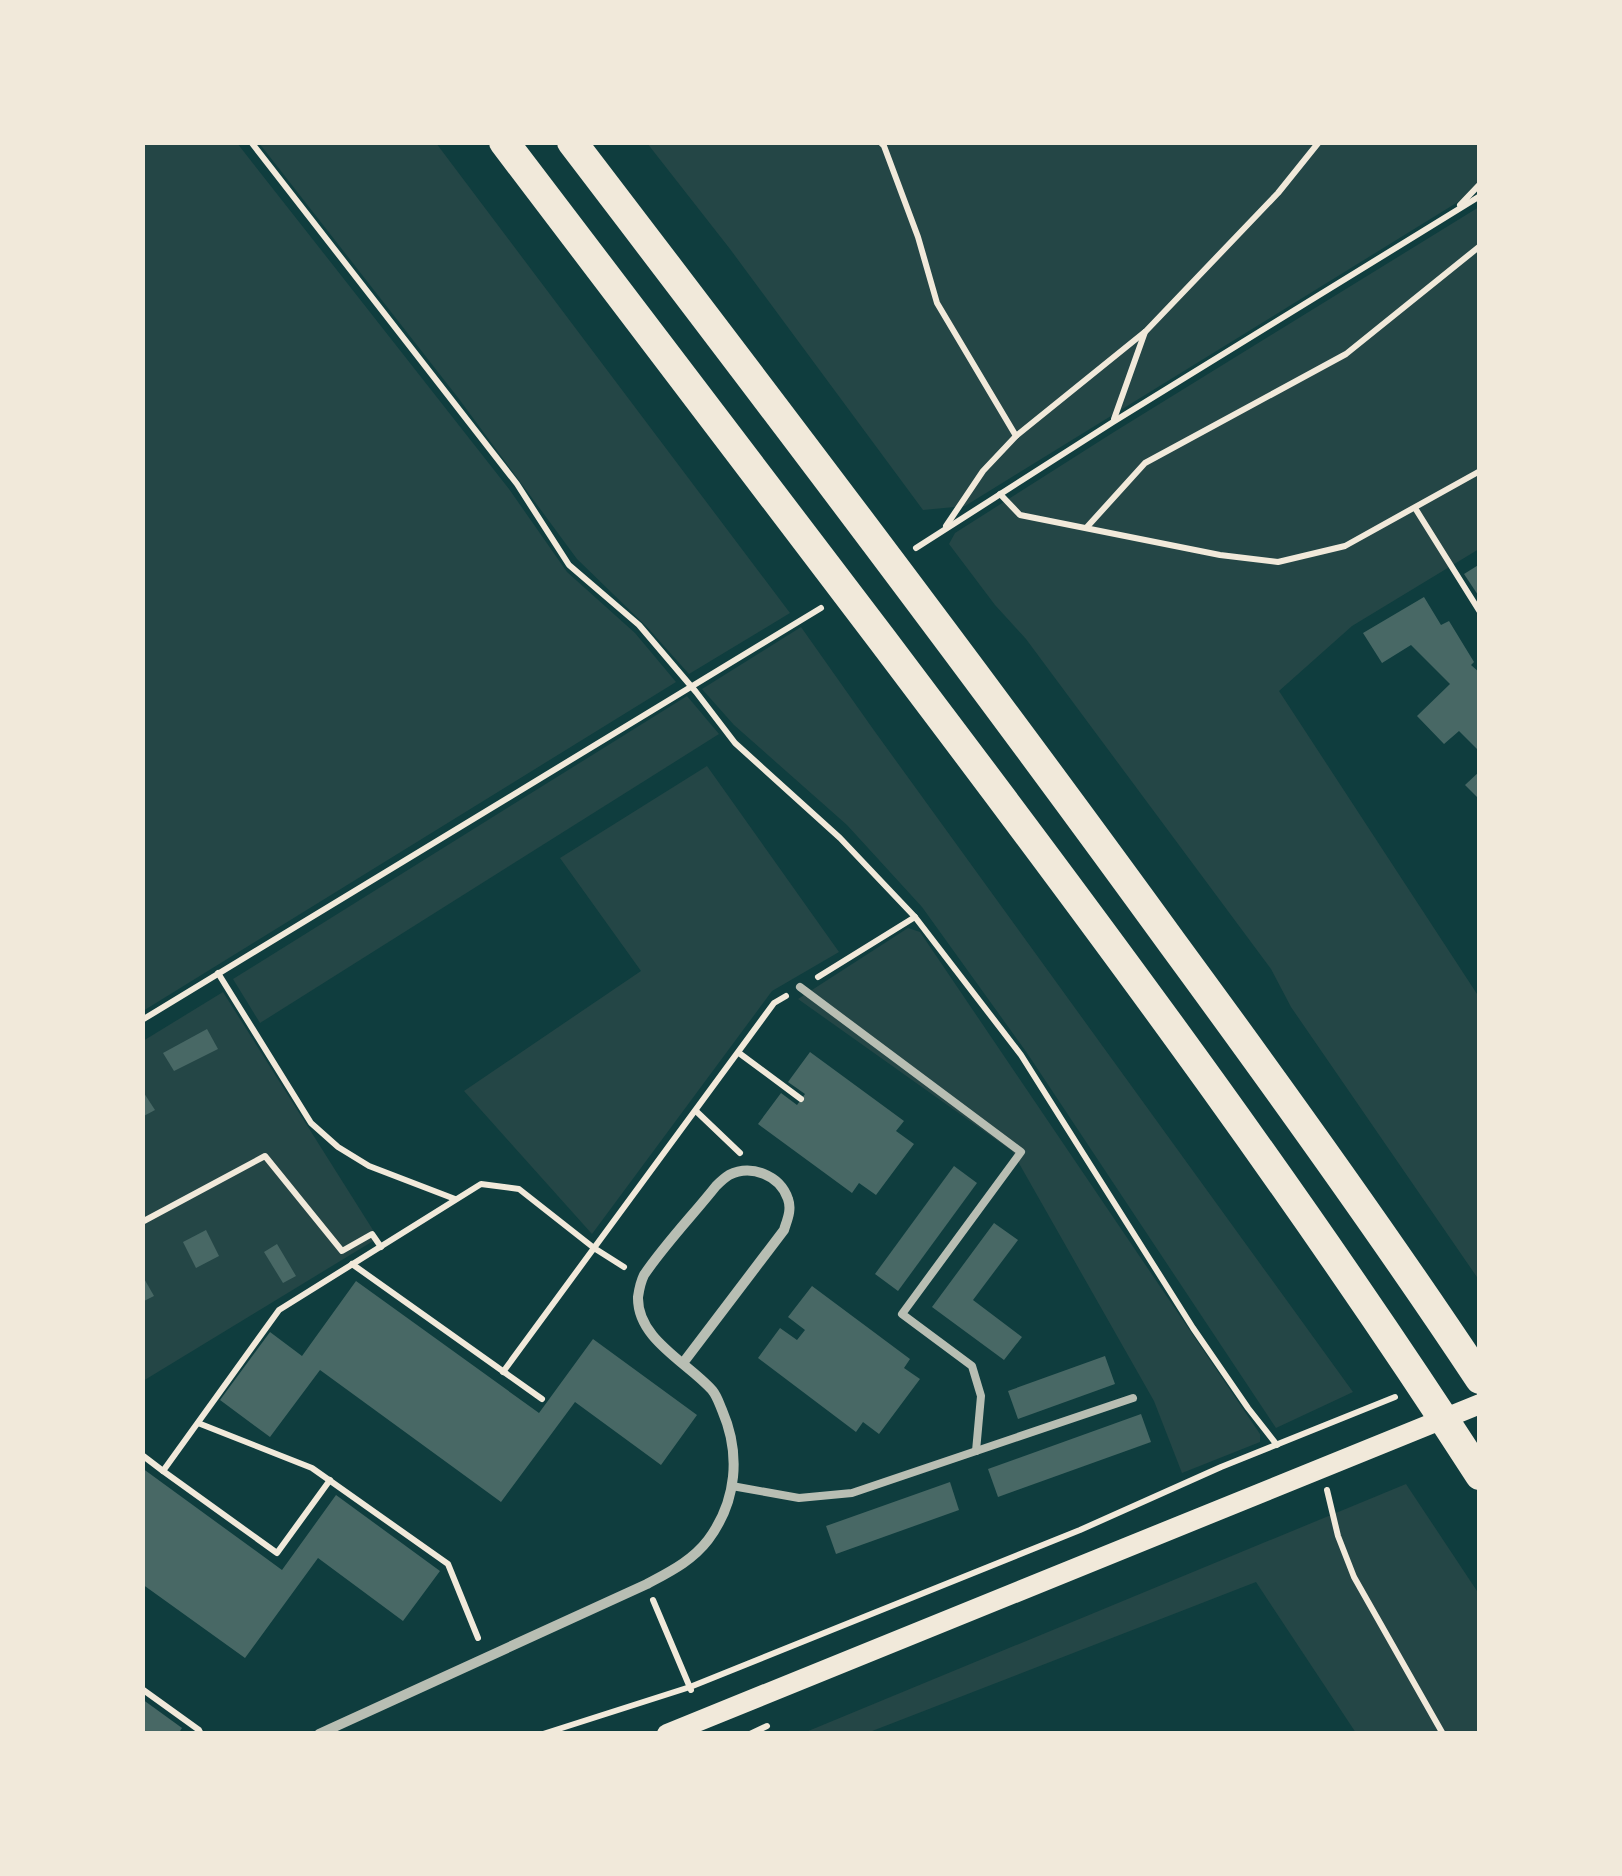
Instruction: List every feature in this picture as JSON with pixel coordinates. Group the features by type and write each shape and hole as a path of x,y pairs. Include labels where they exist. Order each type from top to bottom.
{"highway":[{"path":"504,142 1112,947 1244,1130 1474,1467"},
{"path":"572,142 944,630 1275,1084 1480,1379"}],"main road":[{"path":"667,1734 1480,1404"}],"street":[{"path":"319,1734 647,1584 682,1566 707,1542 723,1514 732,1486 735,1453 729,1426 715,1393 653,1337 644,1323 638,1299 642,1279 716,1186 729,1174 763,1172 780,1184 789,1200 784,1230 684,1363"}],"lane":[{"path":"800,987 1021,1152 902,1314 972,1366 981,1396 976,1451"},
{"path":"732,1486 799,1498 852,1493 1133,1398"}],"path":[{"path":"251,142 517,484 570,565 638,625 735,743 840,838 914,917 1020,1055 1193,1328 1277,1445"},
{"path":"880,142 918,238 937,303 1016,436"},
{"path":"1319,142 1278,193 1146,331 1016,436 983,471 942,531 1480,196"},
{"path":"1453,212 1480,184"},
{"path":"1086,528 1145,463 1346,354 1480,246"},
{"path":"1113,422 1146,331"},
{"path":"1000,494 1020,514 1220,555 1278,562 1345,546 1480,471"},
{"path":"1415,508 1480,612"},
{"path":"142,1020 798,623"},
{"path":"503,1372 774,1003 914,917"},
{"path":"218,973 311,1123 338,1147 369,1166 456,1200"},
{"path":"739,1053 801,1100"},
{"path":"696,1111 731,1142 754,1170"},
{"path":"142,1222 265,1156 342,1252 372,1234 380,1246"},
{"path":"163,1471 279,1310 482,1184 520,1189 594,1248 642,1279"},
{"path":"352,1264 542,1400"},
{"path":"198,1424 312,1468 448,1564 486,1658"},
{"path":"543,1734 690,1687 1080,1530 1299,1436"},
{"path":"142,1455 277,1553 330,1480"},
{"path":"1317,1470 1329,1495 1338,1536 1354,1577 1443,1734"},
{"path":"647,1584 702,1720"},
{"path":"142,1689 201,1734"}],"shaded area":[{"path":"143,142 237,143 509,489 567,572 635,633 676,682 143,1011"},
{"path":"259,143 436,143 790,613 689,674 577,559 459,399"},
{"path":"647,143 1479,143 1479,189 965,506 923,510"},
{"path":"1479,207 1479,549 1352,626 1279,691 1479,997 1479,1280 1291,1007 1271,969 1026,639 949,544 955,533"},
{"path":"801,627 1353,1392 1276,1428 1027,1053 922,907 847,825 734,725 702,689"},
{"path":"687,696 719,734 260,1023 233,979"},
{"path":"707,766 839,952 772,991 592,1234 464,1091 641,971 560,858"},
{"path":"908,928 920,932 1260,1434 1260,1442 1182,1473 1154,1401 1012,1151 798,999"},
{"path":"223,992 378,1238 143,1381 143,1041"},
{"path":"1406,1484 1479,1594 1479,1733 1356,1733 1256,1582 867,1733 801,1734"}],"building":[{"path":"1480,564 1480,598 1464,574"},
{"path":"1424,597 1441,625 1449,621 1474,662 1471,665 1480,673 1480,752 1459,731 1444,744 1417,716 1450,684 1411,645 1382,663 1363,633"},
{"path":"1480,771 1480,800 1465,785"},
{"path":"207,1029 218,1049 174,1071 163,1053"},
{"path":"810,1052 904,1121 896,1131 914,1144 876,1195 859,1183 852,1193 758,1124 781,1093 797,1105 805,1094 788,1082"},
{"path":"142,1090 155,1110 142,1117"},
{"path":"954,1166 977,1183 898,1291 875,1274"},
{"path":"994,1223 1018,1240 973,1300 1022,1337 1004,1360 932,1307"},
{"path":"206,1230 219,1256 196,1268 183,1242"},
{"path":"277,1244 296,1276 283,1283 264,1252"},
{"path":"142,1275 154,1296 142,1302"},
{"path":"356,1281 539,1413 593,1339 697,1415 661,1465 575,1402 501,1502 320,1370 270,1437 220,1400 270,1332 302,1356"},
{"path":"812,1286 910,1359 904,1368 920,1379 879,1434 863,1422 856,1432 758,1358 780,1328 797,1340 805,1330 788,1317"},
{"path":"1105,1356 1115,1384 1018,1419 1008,1391"},
{"path":"1141,1414 1151,1442 998,1497 988,1469"},
{"path":"142,1468 282,1570 336,1495 440,1571 403,1621 318,1558 245,1658 142,1584"},
{"path":"950,1482 959,1510 836,1554 826,1526"},
{"path":"142,1699 182,1728 178,1734 142,1734"}]}
